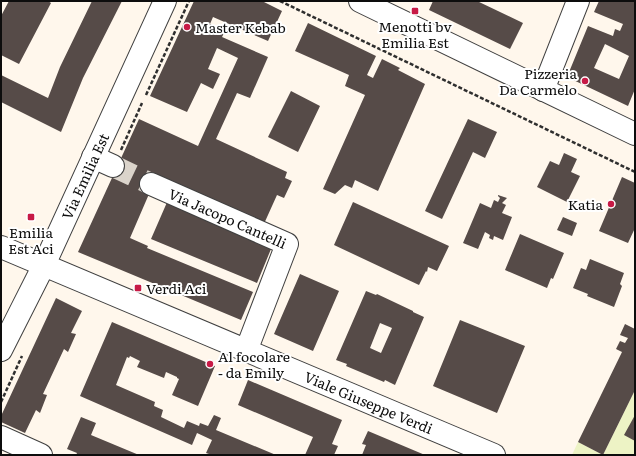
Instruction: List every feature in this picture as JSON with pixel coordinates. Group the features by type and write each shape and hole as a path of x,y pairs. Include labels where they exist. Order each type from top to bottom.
{"street":[{"name":"Via Emilia Est","path":"1,350 44,265 165,1"},
{"path":"543,90 578,1"},
{"path":"371,3 543,90 635,134"},
{"path":"93,157 113,166"},
{"name":"Via Jacopo Cantelli","path":"151,184 287,244 246,351"},
{"name":"Viale Giuseppe Verdi","path":"1,247 494,455"},
{"path":"1,437 41,455"}],"path":[{"path":"280,1 635,172"}],"green space":[{"path":"635,390 635,455 603,455"},
{"path":"578,442 603,455 572,455"}],"building":[{"path":"9,1 48,1 51,3 19,64 1,55 1,16"},
{"path":"92,1 122,1 83,78 61,132 1,102 1,75 48,98 60,67"},
{"path":"194,1 262,1 282,11 268,41 213,17 210,24 225,31 222,37 268,57 250,98 237,93 216,139 287,172 285,178 292,181 284,198 277,195 263,226 149,194 130,238 148,246 147,248 253,292 241,320 78,252 139,119 198,146 238,58 217,48 208,69 220,74 213,89 201,83 187,112 150,96"},
{"path":"433,1 477,1 523,23 510,49 429,10"},
{"path":"599,1 635,1 635,89 628,106 567,77 588,26 613,36 615,29 620,31 623,24 594,12","holes":["605,44 629,56 619,79 594,68"]},
{"path":"308,23 376,56 367,75 373,78 382,59 400,68 398,70 425,84 378,191 355,180 352,188 345,185 335,194 323,189 365,95 345,86 349,75 295,51"},
{"path":"291,91 320,106 298,152 268,137"},
{"path":"468,119 497,132 485,158 473,152 442,219 425,211"},
{"path":"564,153 577,159 571,172 580,176 567,202 537,187 550,161 559,165"},
{"path":"622,177 635,183 635,228 628,243 599,231"},
{"path":"498,195 507,198 502,203 506,205 502,213 512,217 503,240 494,236 493,240 489,238 490,235 485,232 478,249 463,243 480,203 491,208 494,200 498,202 500,198"},
{"path":"168,200 271,249 257,283 151,239"},
{"path":"353,202 449,246 437,271 428,267 427,272 426,271 419,285 334,245"},
{"path":"563,217 577,223 572,236 557,230"},
{"path":"520,234 564,253 553,279 551,278 547,288 505,270"},
{"path":"590,259 624,273 620,284 622,286 614,307 587,296 588,294 573,288 581,268 586,270"},
{"path":"300,274 339,291 313,351 274,334"},
{"path":"366,291 376,295 377,294 424,317 395,385 346,366 347,364 336,360","holes":["380,323 392,328 381,353 370,348"]},
{"path":"56,298 82,311 71,333 76,334 68,352 64,349 43,394 47,395 40,413 36,410 25,433 1,422 1,416"},
{"path":"460,320 525,346 497,413 433,386"},
{"path":"112,322 215,366 198,406 172,395 179,379 177,377 166,372 164,378 137,367 140,361 130,356 129,358 127,357 116,385 155,402 154,406 163,410 161,417 184,428 187,421 199,426 200,423 208,426 214,415 221,418 216,430 276,455 212,455 206,453 212,440 197,433 192,445 80,396"},
{"path":"625,324 635,329 635,390 603,455 578,442 622,352 616,349 620,341 625,343 628,338 620,335"},
{"path":"248,380 342,420 332,444 338,446 334,455 305,455 313,437 238,405"},
{"path":"635,415 635,441 624,435"},
{"path":"81,417 96,423 91,435 139,455 76,455 77,453 67,449"},
{"path":"368,431 425,455 362,455 366,445 362,444"}],"tunnel":[{"path":"113,166 151,184"}],"place":[{"name":"Menotti bv Emilia Est","path":"415,11"},
{"name":"Master Kebab","path":"187,27"},
{"name":"Pizzeria Da Carmelo","path":"585,81"},
{"name":"Katia","path":"611,204"},
{"name":"Emilia Est Aci","path":"31,217"},
{"name":"Verdi Aci","path":"138,288"},
{"name":"Al focolare - da Emily","path":"210,364"}]}
